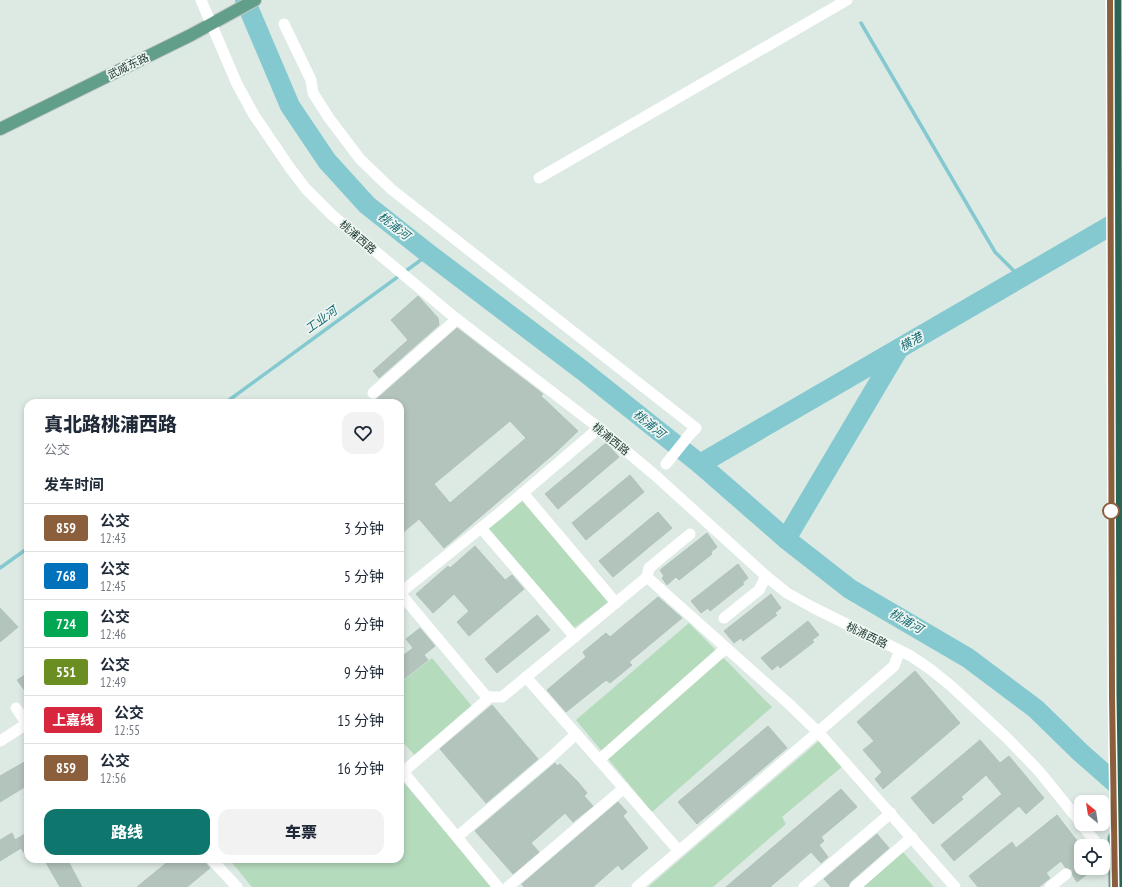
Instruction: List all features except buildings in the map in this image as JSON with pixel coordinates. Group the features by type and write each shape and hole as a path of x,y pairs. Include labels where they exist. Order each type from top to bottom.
{"highway":[{"path":"1115,0 1117,658 1121,887"}],"main road":[{"name":"武威东路","path":"0,129 211,24 255,0"},
{"path":"1110,0 1112,696"},
{"path":"1114,832 1115,887"}],"street":[{"name":"桃浦西路","path":"201,0 248,106 290,168 306,188 332,214 456,319 598,428 656,476 766,576 787,593 910,656 930,669 950,685 1006,737 1038,770 1074,815"},
{"path":"539,178 847,0"},
{"path":"284,24 311,80 313,93 348,145 371,172 696,428 656,476"},
{"path":"373,393 456,319"},
{"path":"404,590 523,493 598,428"},
{"path":"523,493 616,603"},
{"path":"481,528 575,637"},
{"path":"404,598 481,690 490,697 502,697 647,577 649,568 690,534"},
{"path":"724,618 759,590 766,576"},
{"path":"647,577 788,703 818,732 955,887"},
{"path":"599,760 726,648"},
{"path":"637,887 894,666 898,655"},
{"path":"526,677 679,851"},
{"path":"404,768 490,697"},
{"path":"16,708 24,719"},
{"path":"0,741 24,725"},
{"path":"457,837 576,734"},
{"path":"404,772 498,887"},
{"path":"508,887 624,788"},
{"path":"804,887 891,813"},
{"name":"桃浦西路","path":"1087,831 1093,839"},
{"path":"855,887 912,837"},
{"path":"1110,858 1114,862"},
{"path":"215,863 237,887"},
{"path":"1050,887 1066,874"}],"green space":[{"path":"523,499 609,602 574,628 488,529"},
{"path":"689,623 772,707 652,812 576,720"},
{"path":"432,658 476,711 418,759 404,743 404,680"},
{"path":"820,740 843,766 782,817 786,824 713,887 648,887"},
{"path":"404,783 492,887 252,887 232,863 404,863"},
{"path":"902,851 934,887 860,887"}],"waterway":[{"name":"桃浦河","path":"245,0 290,106 327,161 367,205 582,370 700,464 786,539 850,589 968,658 1036,709 1080,752 1122,789"},
{"path":"861,23 995,252 1021,278"},
{"name":"横港","path":"700,464 1122,219"},
{"name":"工业河","path":"230,399 429,254"},
{"path":"786,539 898,350"},
{"name":"工业河","path":"0,568 24,551"}],"bus line":[{"name":"859","path":"1110,0 1112,696 1115,887"}]}
